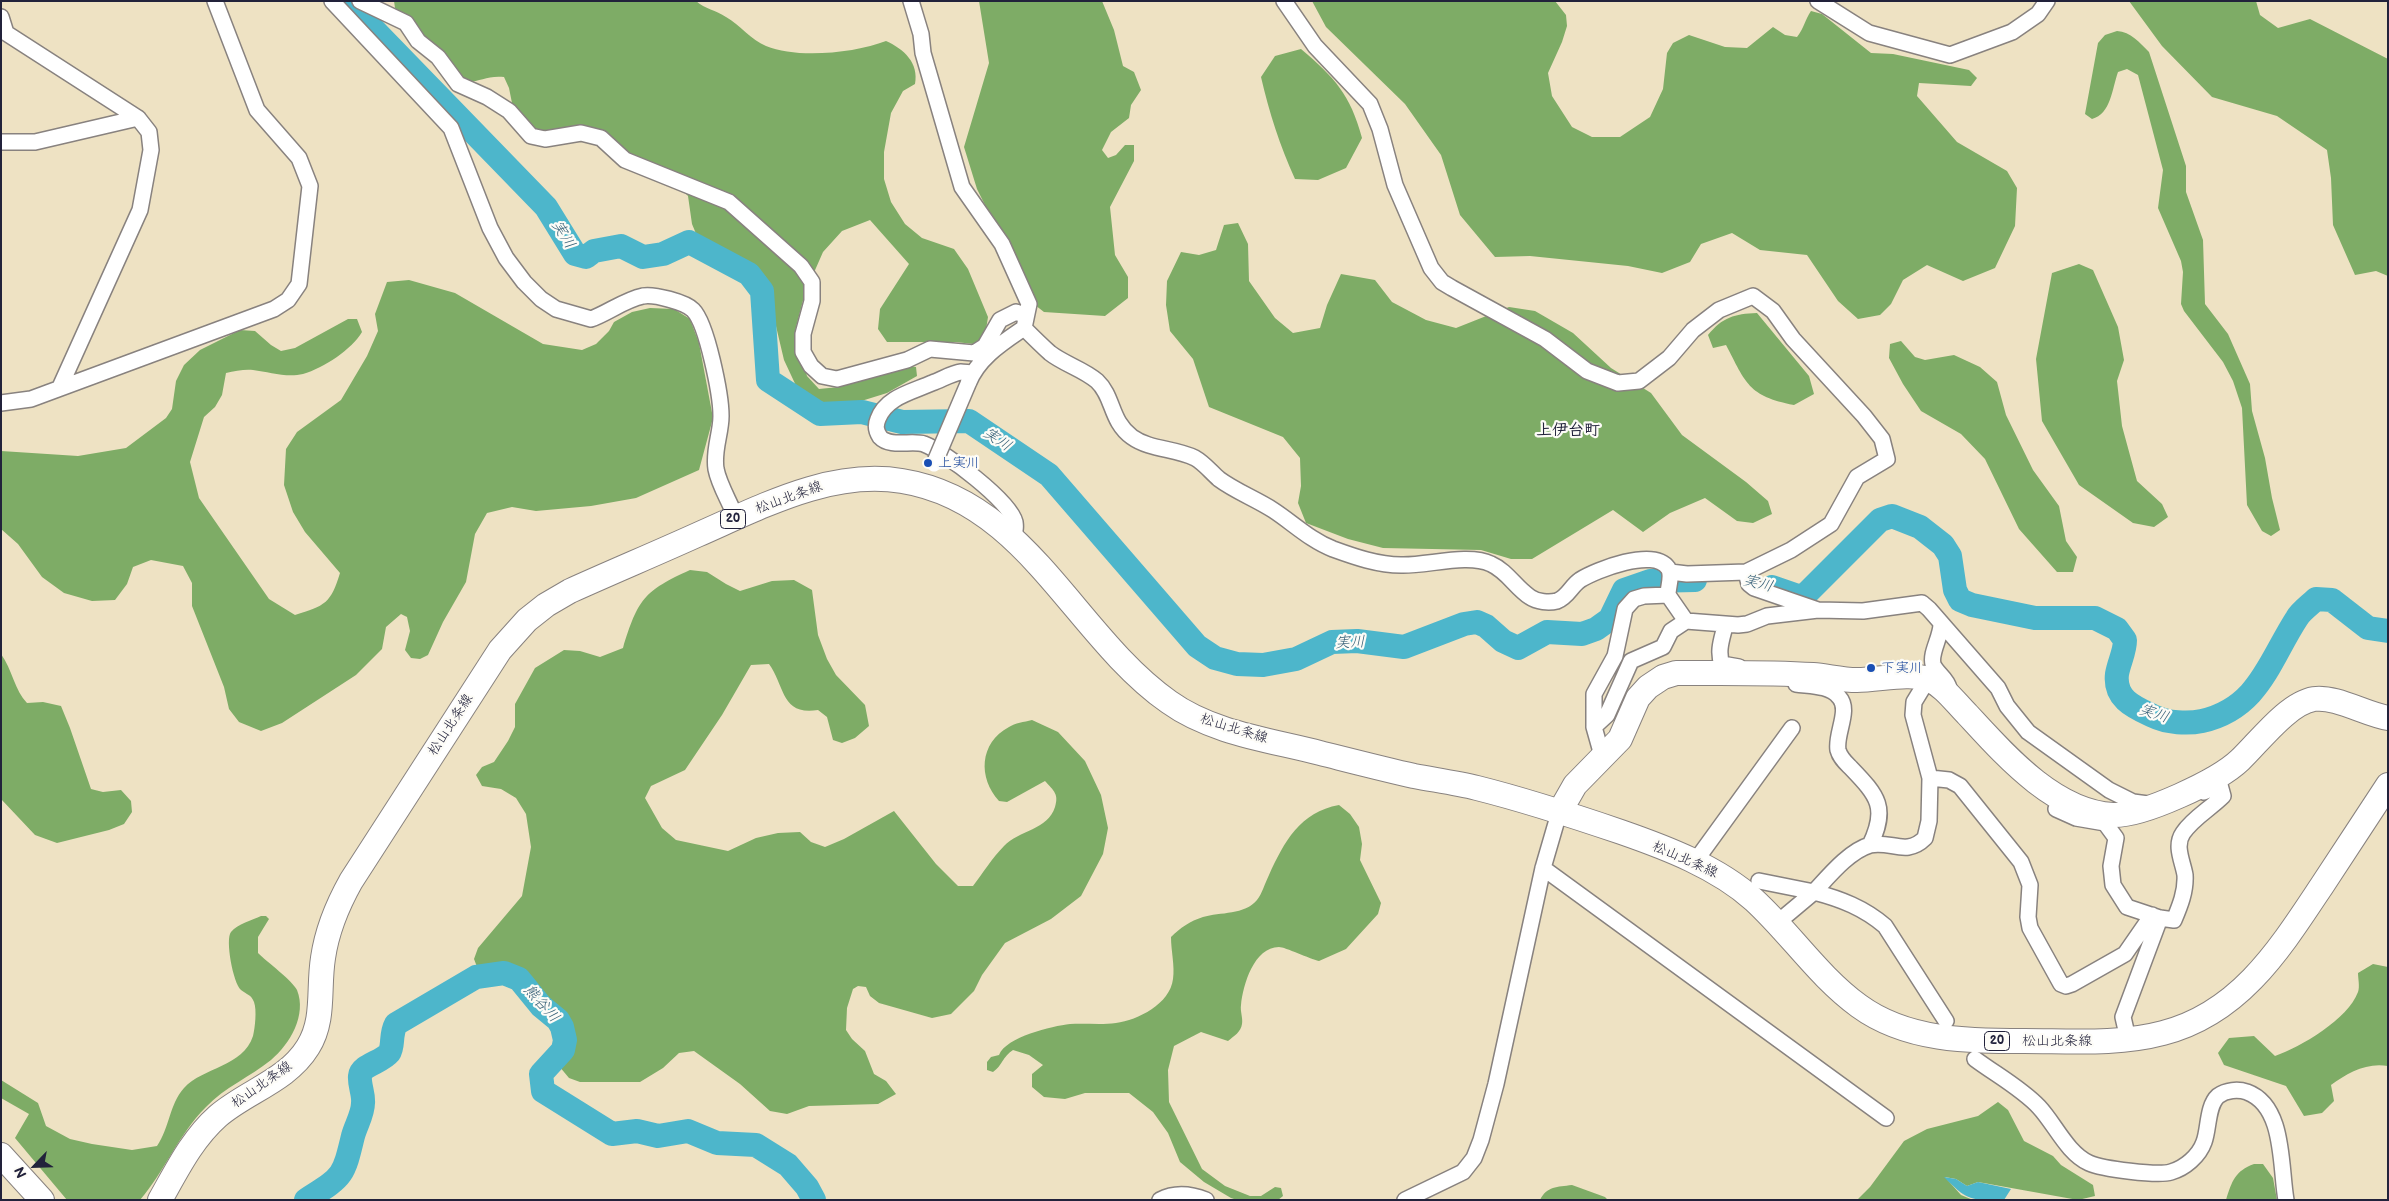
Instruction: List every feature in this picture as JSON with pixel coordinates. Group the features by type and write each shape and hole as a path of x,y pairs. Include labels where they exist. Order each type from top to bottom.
{"main road":[{"name":"松山北条線","path":"160,1200 192,1145 204,1130 234,1104 282,1075 308,1048 316,1030 320,1014 322,960 335,910 351,880 500,650 527,620 546,605 570,591 736,518 820,486 877,479 900,480 958,498 984,514 1012,537 1131,671 1172,705 1193,716 1226,729 1410,775 1476,788 1559,813 1622,833 1694,863 1730,881 1777,923 1825,978 1862,1009 1896,1026 1946,1039 2128,1039 2156,1035 2180,1028 2222,1006 2242,991 2287,939 2388,785"},
{"path":"1559,813 1575,785 1620,739 1638,698 1648,687 1663,677 1676,673 1812,675 1856,680 1900,678 1915,675 1928,679 1937,684 2010,760 2048,790 2093,817 2126,815 2155,805 2221,774 2238,761 2284,716 2303,702 2315,699 2330,700 2372,715 2388,718"},
{"path":"1,1155 42,1200"}],"street":[{"path":"1,403 31,399 274,309 288,300 298,284 310,186 299,158 257,110 215,1"},
{"path":"332,1 451,128 490,228 506,258 524,282 541,299 556,309 590,319 643,296 661,297 693,309 702,324 708,341 721,414 721,428 714,455 716,471 736,518"},
{"path":"912,1 921,34 923,54 962,187 1002,244 1029,304 1025,322 994,349 970,379 924,486"},
{"path":"1284,1 1314,46 1370,104 1380,129 1395,185 1431,268 1442,282 1545,339 1587,372 1618,383 1639,381 1669,358 1693,330 1713,315 1753,296 1773,311 1793,339 1864,416 1882,439 1887,459 1857,477 1831,524 1747,577 1696,574 1634,599 1625,609 1615,656 1594,694 1594,726 1602,759"},
{"path":"1818,1 1869,33 1950,55 2012,32 2038,14 2047,1"},
{"path":"360,2 406,23 418,41 438,57 458,84 487,97 509,111 532,136 545,139 581,133 600,138 625,160 728,202 801,266 812,282 812,301 804,334 803,352 811,366 822,376 837,379 907,360 930,349 974,353 986,346 1000,320 1016,312 1050,353 1096,380 1104,389 1118,423 1132,438 1157,448 1181,452 1197,459 1220,480 1274,510 1308,536 1331,548 1379,564 1402,566 1474,559 1490,563 1503,572 1530,598 1551,602 1560,600 1579,581 1620,562 1644,559 1663,563 1669,584 1686,622"},
{"path":"1,17 6,33 138,118 149,132 151,150 140,210 60,387"},
{"path":"1,142 35,142 138,118"},
{"path":"970,379 960,372 901,396 881,410 876,425 882,438 888,441 923,444 954,461 980,482 1006,507 1015,521 1016,530 1012,537"},
{"path":"1747,577 1754,588 1787,601 1818,610"},
{"path":"1594,726 1607,715 1631,661 1663,646 1671,631 1686,622 1725,626 1748,624 1766,616 1818,610 1863,611 1922,604 1998,688 2007,706 2028,732 2109,790 2133,802 2155,805"},
{"path":"1940,624 1941,634 1932,657 1934,665 1948,685 1949,696"},
{"path":"1725,626 1719,652 1720,659 1722,664 1739,666 1737,674"},
{"path":"1763,674 1772,680 1830,690 1839,696 1843,703 1838,748 1842,759 1867,785 1879,802 1879,822 1870,845"},
{"path":"1777,923 1814,892 1842,862 1870,845 1911,848 1925,838 1929,820 1930,778 1913,715 1914,702 1928,679"},
{"path":"1694,863 1792,728"},
{"path":"2192,789 2196,793 2201,793 2220,785 2244,770"},
{"path":"1930,778 1949,780 1960,786 2021,862 2030,886 2028,917 2030,928 2061,984 2066,986 2072,984 2125,954 2156,916"},
{"path":"2050,806 2076,818 2093,817 2105,823 2116,838 2111,866 2112,885 2127,907 2174,920 2182,902 2185,876 2179,845 2181,835 2192,822 2223,796 2220,785"},
{"path":"1405,1200 1463,1172 1474,1158 1481,1140 1496,1084 1542,868 1559,813"},
{"path":"1542,868 1886,1118"},
{"path":"1759,881 1814,892 1853,905 1872,915 1885,926 1946,1021"},
{"path":"2128,1039 2123,1017 2156,916"},
{"path":"1975,1059 2038,1106 2072,1150 2088,1163 2121,1170 2170,1173 2181,1167 2195,1157 2204,1143 2212,1106 2218,1096 2228,1091 2242,1090 2253,1094 2266,1104 2276,1121 2286,1200"},
{"path":"1160,1200 1177,1194 1193,1195 1206,1200"}],"green space":[{"path":"394,1 696,1 731,20 750,36 766,46 779,50 826,53 859,49 886,41 893,44 909,58 916,76 915,84 903,91 891,113 884,152 884,179 891,202 905,224 922,238 954,249 968,269 988,317 985,336 973,344 956,342 887,342 878,329 880,309 909,264 870,220 842,231 823,252 805,293 795,331 807,376 819,389 839,387 897,367 916,367 917,376 887,393 842,407 817,405 798,390 784,360 775,322 773,296 765,276 719,252 697,236 692,224 688,196 664,172 628,157 603,133 545,135 534,131 513,108 509,88 504,77 492,77 467,82 460,81 395,8"},
{"path":"979,1 1102,1 1114,30 1123,66 1134,72 1141,90 1131,105 1129,118 1111,132 1102,150 1108,158 1116,155 1125,145 1134,145 1134,161 1110,207 1115,255 1128,277 1128,298 1105,316 1044,312 1035,305 977,189 964,147 989,63"},
{"path":"1312,1 1555,1 1566,15 1567,26 1548,73 1552,96 1572,127 1592,137 1620,137 1650,117 1663,89 1667,53 1673,43 1689,35 1725,47 1747,48 1773,27 1785,35 1797,37 1811,11 1822,14 1871,53 1893,54 1969,70 1977,78 1971,86 1919,83 1917,96 1957,142 2007,171 2017,188 2015,226 1995,268 1963,281 1927,265 1903,280 1891,304 1880,315 1858,319 1838,301 1807,255 1760,250 1732,233 1701,244 1690,262 1662,273 1628,266 1530,256 1495,257 1460,215 1441,155 1405,104 1326,27"},
{"path":"2129,1 2256,1 2260,15 2278,28 2310,19 2388,59 2388,276 2376,271 2355,275 2333,225 2331,178 2327,150 2277,116 2212,97 2162,46"},
{"path":"2117,31 2131,35 2149,52 2186,166 2186,192 2203,240 2205,304 2228,334 2250,384 2252,411 2265,458 2280,530 2271,536 2262,531 2247,505 2242,408 2233,381 2223,362 2184,311 2181,304 2183,272 2181,261 2158,208 2163,170 2138,75 2127,69 2118,72 2110,100 2103,112 2092,119 2085,114 2098,43 2105,35"},
{"path":"1301,49 1340,88 1352,110 1362,138 1346,168 1318,180 1295,179 1275,129 1261,77 1275,56"},
{"path":"1238,223 1248,244 1249,281 1275,318 1293,333 1320,328 1327,305 1341,274 1375,280 1392,302 1426,320 1456,328 1509,307 1535,311 1573,333 1611,368 1651,393 1682,435 1746,482 1768,501 1772,514 1753,523 1737,521 1705,498 1670,513 1643,532 1613,510 1532,559 1511,559 1481,550 1383,548 1348,539 1306,523 1298,503 1301,486 1300,458 1283,437 1209,407 1193,359 1170,331 1166,305 1167,281 1181,252 1199,255 1216,250 1224,225"},
{"path":"2079,264 2093,270 2118,327 2124,360 2117,381 2122,426 2137,481 2162,504 2168,517 2154,527 2133,523 2079,485 2042,421 2036,359 2052,273"},
{"path":"409,280 455,293 543,344 582,350 596,344 609,331 614,322 632,312 650,308 674,309 690,319 699,343 713,418 699,470 636,498 591,506 536,511 512,507 487,513 475,534 466,582 443,622 428,655 420,659 411,658 405,650 410,631 407,617 401,614 386,627 382,649 356,675 282,723 261,731 239,722 229,709 224,687 192,606 192,583 183,566 151,560 133,567 127,584 115,600 92,601 64,593 42,577 18,544 1,529 1,451 78,456 126,448 166,418 172,409 176,381 184,365 200,350 240,330 255,331 281,351 295,348 348,319 357,319 362,332 352,345 337,357 311,371 297,375 250,370 226,373 222,395 215,407 204,417 190,462 199,498 269,599 295,615 320,606 330,597 340,573 305,532 293,512 284,485 286,449 297,432 341,400 367,356 378,331 375,314 387,282"},
{"path":"1757,313 1809,376 1814,394 1794,405 1767,397 1758,392 1744,378 1726,345 1713,348 1708,335 1724,320 1742,314"},
{"path":"1901,341 1915,357 1925,360 1954,355 1980,367 1997,382 2006,415 2033,470 2059,506 2066,541 2077,557 2073,572 2057,572 2019,529 1985,459 1961,434 1921,411 1889,358 1890,344"},
{"path":"690,570 707,572 740,591 772,581 794,580 812,590 818,635 827,659 836,675 865,705 869,726 855,738 842,743 833,740 827,717 818,710 806,711 790,704 769,664 751,665 722,715 685,770 651,786 645,798 662,828 676,840 728,851 756,838 778,833 800,832 811,842 825,847 844,839 894,811 936,864 958,886 973,886 1004,846 1017,836 1046,821 1055,807 1056,796 1045,781 1007,802 999,801 987,782 985,761 987,751 992,742 999,734 1011,726 1032,720 1058,732 1085,761 1101,795 1108,828 1103,854 1081,896 1051,919 1005,943 982,975 974,991 951,1014 932,1018 879,1003 870,996 866,987 858,986 853,989 847,1008 846,1030 852,1039 865,1051 874,1074 886,1081 896,1094 878,1104 809,1106 787,1114 770,1111 740,1084 694,1051 679,1053 663,1068 640,1082 580,1082 569,1078 559,1066 555,1033 549,1013 536,992 518,983 479,972 474,959 478,948 522,896 531,847 526,814 516,798 501,789 482,786 476,775 482,767 494,762 508,741 515,727 515,704 535,668 564,650 580,651 600,657 623,648 633,618 645,598 662,584"},
{"path":"1,654 19,692 27,703 43,702 61,706 91,789 103,792 121,790 131,801 132,812 124,824 109,830 57,843 35,835 1,799"},
{"path":"1339,805 1350,814 1359,827 1362,844 1360,860 1381,903 1378,914 1346,949 1319,961 1279,947 1263,953 1251,968 1247,978 1242,997 1242,1024 1239,1032 1228,1041 1201,1032 1174,1046 1168,1070 1169,1102 1202,1169 1225,1186 1250,1196 1261,1196 1275,1187 1281,1188 1283,1196 1278,1200 1237,1200 1204,1182 1180,1162 1168,1133 1153,1112 1129,1093 1085,1093 1065,1099 1044,1097 1032,1087 1032,1074 1043,1065 1029,1055 1013,1050 993,1072 987,1070 987,1062 991,1057 999,1055 1011,1043 1030,1034 1070,1024 1110,1024 1125,1021 1152,1009 1166,996 1171,988 1174,969 1171,937 1186,925 1198,919 1210,915 1239,911 1252,905 1259,898 1281,851 1295,830 1314,814"},
{"path":"261,916 266,916 269,919 258,937 258,953 294,986 300,1000 300,1009 295,1028 284,1046 271,1060 221,1094 206,1107 187,1129 140,1200 67,1200 15,1138 29,1114 1,1098 1,1080 38,1103 46,1126 70,1139 132,1150 157,1146 165,1131 175,1102 184,1088 201,1075 232,1061 248,1046 253,1036 255,1005 252,997 241,990 235,979 229,952 229,936 241,924"},
{"path":"2373,964 2388,967 2388,1066 2365,1067 2331,1085 2334,1101 2322,1113 2304,1116 2286,1086 2224,1065 2218,1053 2229,1038 2254,1036 2275,1056 2298,1046 2322,1031 2334,1022 2353,1002 2359,990 2358,973"},
{"path":"1998,1102 2008,1110 2024,1141 2053,1156 2061,1165 2093,1185 2095,1196 2078,1200 1978,1182 1967,1186 1956,1179 1945,1177 1961,1195 1973,1200 1857,1200 1870,1187 1904,1141 1927,1129 1978,1116"},
{"path":"2254,1164 2263,1164 2273,1178 2277,1200 2226,1200 2230,1187 2238,1173"},
{"path":"1572,1185 1605,1197 1608,1200 1540,1200 1549,1190"}],"water":[{"path":"1944,1177 1956,1179 1967,1186 1978,1182 2011,1189 2004,1200 1970,1198"}],"waterway":[{"name":"実川","path":"346,1 546,207 575,254 586,257 594,251 621,246 643,257 663,254 689,242 749,274 762,291 768,380 820,414 862,412 902,422 969,421 1049,475 1197,646 1215,658 1237,664 1263,665 1296,659 1332,642 1357,641 1404,647 1464,624 1477,622 1486,626 1503,641 1518,648 1547,632 1582,634 1596,629 1610,619 1624,590 1650,581 1695,580"},
{"name":"実川","path":"1772,587 1801,597 1880,520 1892,516 1920,527 1943,545 1950,556 1955,590 1960,600 1972,605 2035,618 2095,618 2117,629 2125,640 2117,674 2117,683 2122,696 2132,705 2146,713 2165,720 2178,722 2202,721 2221,715 2250,694 2270,666 2299,615 2316,599 2332,600 2368,628 2388,631"},
{"name":"熊谷川","path":"306,1200 328,1186 340,1175 347,1160 363,1107 361,1072 389,1053 396,1024 476,977 504,973 519,979 541,1006 558,1020 562,1027 565,1040 563,1050 541,1074 543,1091 612,1134 637,1131 658,1136 688,1131 717,1143 756,1145 788,1165 807,1187 814,1200"}],"place":[{"name":"上実川","path":"928,463"},
{"name":"下実川","path":"1871,668"}],"district":[{"name":"上伊台町","path":"1568,431"}]}
